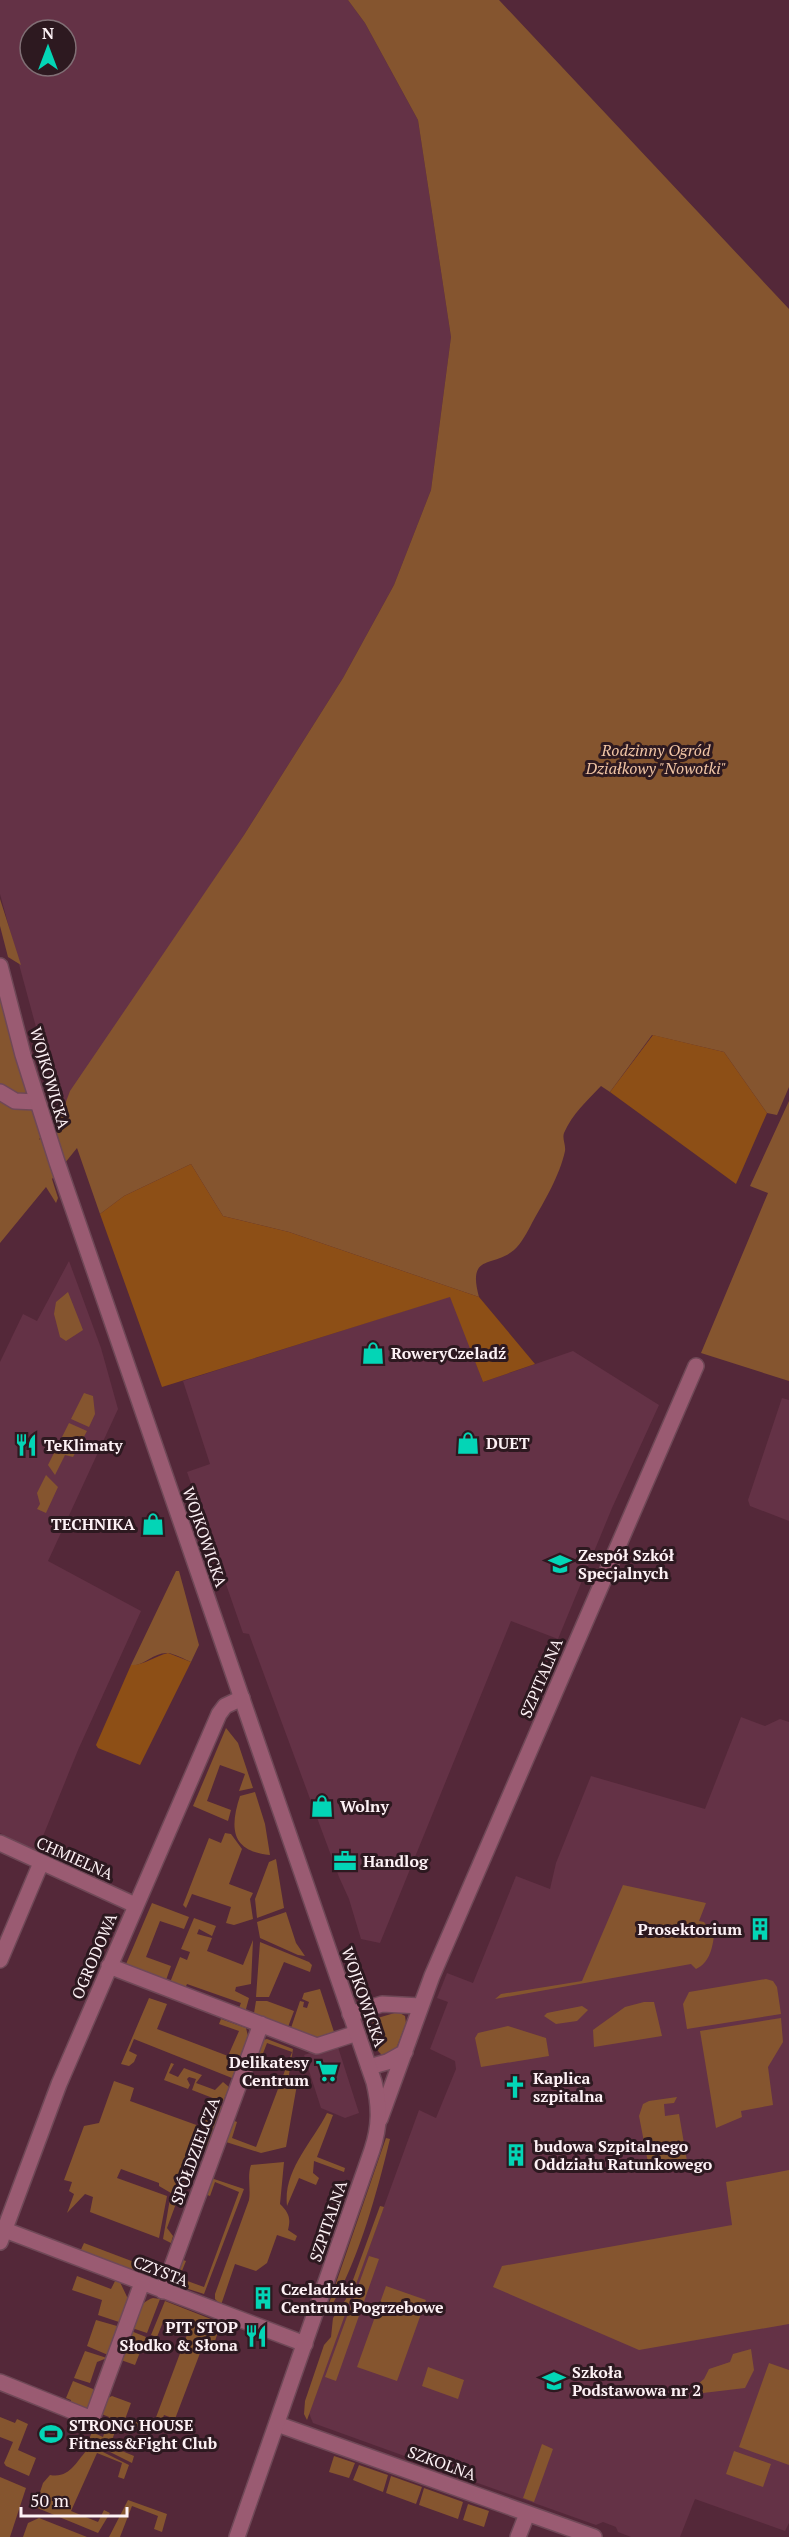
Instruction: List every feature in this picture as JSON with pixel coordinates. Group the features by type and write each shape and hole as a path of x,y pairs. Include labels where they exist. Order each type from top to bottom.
{"street":[{"name":"WOJKOWICKA","path":"0,966 37,1101 369,2067 380,2119"},
{"path":"0,1092 15,1101 37,1101"},
{"name":"SZPITALNA","path":"237,2537 421,2006 639,1494 657,1462 696,1366"},
{"name":"OGRODOWA","path":"2,2236 59,2084 219,1714 225,1706 242,1698"},
{"name":"CHMIELNA","path":"0,1844 135,1905"},
{"path":"0,1960 41,1863"},
{"path":"109,1966 317,2046 357,2033"},
{"path":"351,2014 382,2004 421,2006"},
{"name":"SPÓŁDZIELCZA","path":"163,2291 261,2024"},
{"path":"369,2067 387,2062 405,2052"},
{"name":"CZYSTA","path":"2,2236 142,2283 305,2344"},
{"path":"0,2382 92,2419 142,2283"},
{"name":"SZKOLNA","path":"277,2424 594,2537"},
{"path":"518,2537 527,2514"}],"shaded area":[{"path":"0,0 348,0 365,23 418,120 451,337 431,490 394,585 343,678 244,835 59,1112 0,894"},
{"path":"653,1035 724,1052 767,1113 736,1184 610,1092"},
{"path":"191,1164 223,1216 289,1232 479,1297 535,1364 483,1382 450,1297 162,1387 100,1214 124,1196"},
{"path":"69,1261 101,1348 118,1409 48,1561 141,1611 78,1750 37,1851 0,1833 0,1362 23,1314 37,1321"},
{"path":"451,1296 483,1382 573,1351 659,1405 612,1508 558,1639 511,1621 380,1943 361,1939 349,1899 249,1634 243,1633 187,1472 210,1464 183,1381"},
{"path":"782,1398 789,1400 789,1521 750,1506 748,1500"},
{"path":"168,1653 191,1662 140,1765 98,1748 96,1745 131,1665 140,1664"},
{"path":"741,1717 765,1726 780,1719 789,1722 789,2523 785,2531 695,2499 680,2537 631,2537 603,2522 596,2525 458,2476 455,2471 441,2466 435,2467 313,2423 309,2413 419,2110 436,2118 456,2069 455,2061 430,2049 448,2002 437,1998 447,1973 473,1983 516,1876 550,1889 556,1863 591,1776 705,1809"},
{"path":"337,2044 359,2113 345,2118 321,2108 304,2055"}],"green space":[{"name":"Rodzinny Ogród Działkowy \"Nowotki\"","path":"348,0 499,0 789,309 789,1087 777,1115 767,1113 724,1052 652,1035 610,1092 601,1086 567,1126 564,1135 563,1160 556,1179 517,1247 479,1268 476,1283 479,1297 289,1232 223,1216 191,1164 124,1196 100,1214 77,1148 52,1179 58,1198 56,1203 46,1187 0,1243 0,966 45,1127 39,1140 61,1115 70,1091 244,835 343,678 394,585 431,490 451,337 418,120 365,23"},
{"path":"0,899 21,965 8,957 0,926"},
{"path":"789,1101 789,1381 701,1353 768,1193 750,1186"},
{"path":"68,1292 83,1330 66,1341 60,1337 54,1314 56,1302"},
{"path":"84,1393 93,1396 95,1414 89,1427 71,1419"},
{"path":"69,1423 87,1431 73,1457 65,1455 55,1475 48,1465"},
{"path":"46,1475 58,1487 46,1513 37,1509 40,1504 37,1493"},
{"path":"176,1571 179,1571 199,1645 191,1662 177,1655 163,1653 140,1664 131,1665"},
{"path":"226,1728 238,1743 253,1788 239,1791 245,1774 220,1765 207,1801 231,1810 228,1821 193,1806"},
{"path":"255,1792 265,1824 270,1855 257,1853 247,1848 236,1836 235,1818 240,1796"},
{"path":"225,1833 231,1834 242,1849 229,1884 253,1893 250,1899 253,1919 234,1925 226,1923 231,1907 192,1894 186,1908 183,1905 209,1838 221,1843"},
{"path":"276,1859 284,1908 257,1918 255,1899 269,1862"},
{"path":"623,1885 706,1903 699,1921 704,1922 714,1936 707,1960 696,1969 691,1964 495,1999 501,1994 582,1981"},
{"path":"152,1903 189,1917 184,1929 160,1921 146,1957 171,1966 165,1983 130,1970 126,1964"},
{"path":"286,1912 296,1943 305,1956 260,1938 257,1922"},
{"path":"194,1918 216,1926 212,1936 199,1929 197,1934 212,1938 207,1951 243,1965 253,1940 251,1984 236,1987 235,1991 249,1998 246,2009 237,2013 241,2003 187,1984 183,1993 169,1985 180,1957 187,1960 190,1952 181,1949"},
{"path":"260,1942 309,1962 312,1965 310,1972 284,1962 269,1997 256,1997"},
{"path":"766,1979 773,1981 777,1987 781,2014 687,2029 683,2004 689,1992"},
{"path":"320,1989 336,2038 318,2042 291,2028 300,2001 304,2002 303,2007 307,2008 309,2002 302,1999 304,1993"},
{"path":"149,1998 167,2004 157,2029 228,2056 239,2031 219,2024 221,2019 246,2028 248,2036 232,2078 134,2039 129,2051 137,2055 134,2062 129,2066 121,2064"},
{"path":"256,2001 267,2001 294,2011 288,2027 254,2013"},
{"path":"654,2002 662,2036 594,2047 593,2030 625,2007"},
{"path":"582,2006 588,2010 577,2021 556,2024 544,2016 547,2013"},
{"path":"398,2012 405,2016 406,2023 396,2049 382,2055 376,2048 373,2038 374,2019"},
{"path":"781,2018 783,2042 768,2067 773,2105 741,2111 742,2117 716,2128 700,2031"},
{"path":"508,2026 546,2038 549,2056 481,2067 475,2038 478,2033"},
{"path":"267,2039 293,2049 288,2081 298,2079 286,2147 261,2153 226,2142 232,2120 237,2122 232,2138 256,2147 292,2052 267,2043 262,2056 256,2054 262,2040"},
{"path":"171,2063 174,2064 169,2073 178,2077 184,2068 202,2075 196,2083 215,2090 223,2082 229,2087 223,2102 192,2090 196,2079 189,2077 187,2079 190,2085 188,2089 164,2080"},
{"path":"114,2081 134,2088 130,2101 202,2127 212,2102 222,2107 206,2148 195,2152 167,2228 173,2236 171,2243 163,2239 171,2193 159,2186 159,2183 121,2169 117,2178 167,2196 159,2238 90,2212 93,2197 85,2194 67,2213 74,2194 69,2191 72,2182 64,2180 84,2126 99,2123"},
{"path":"677,2097 674,2103 664,2104 665,2116 679,2114 687,2161 695,2161 693,2165 676,2170 665,2172 654,2170 649,2168 639,2116 643,2104 649,2101"},
{"path":"327,2113 333,2115 317,2157 345,2168 344,2172 314,2161 313,2173 319,2178 316,2185 299,2178 287,2206 289,2180"},
{"path":"386,2138 390,2139 379,2182 356,2255 336,2298 325,2315"},
{"path":"284,2162 280,2204 288,2216 288,2230 297,2236 295,2241 277,2235 267,2263 256,2271 235,2264 221,2305 215,2299 215,2294 249,2200 251,2165"},
{"path":"789,2170 789,2324 639,2350 493,2287 502,2266 732,2225 726,2182"},
{"path":"211,2178 244,2189 204,2294 176,2285 173,2277 180,2259 186,2261 179,2278 204,2287 239,2192 215,2182 210,2196 205,2194"},
{"path":"380,2206 384,2207 307,2420 304,2414 305,2401 324,2345 331,2337 333,2318 346,2299"},
{"path":"84,2243 150,2268 153,2263 161,2265 158,2274 145,2278 79,2254"},
{"path":"369,2256 379,2259 336,2381 325,2377"},
{"path":"77,2276 111,2289 116,2279 119,2280 129,2301 119,2322 98,2315 102,2300 72,2290"},
{"path":"386,2286 426,2300 397,2381 357,2367"},
{"path":"153,2298 160,2299 147,2333 132,2328 142,2306"},
{"path":"165,2301 221,2323 215,2341 205,2340 175,2419 164,2415 157,2433 128,2423 129,2419 152,2428 188,2332 163,2322 157,2337 151,2335"},
{"path":"96,2320 117,2326 108,2355 87,2346"},
{"path":"131,2331 146,2337 135,2365 121,2360"},
{"path":"751,2349 754,2370 745,2388 703,2393 699,2390 698,2384 704,2379 709,2369 730,2362 733,2354"},
{"path":"85,2351 107,2358 97,2362 90,2383 74,2378"},
{"path":"769,2363 789,2370 789,2465 739,2447"},
{"path":"428,2367 464,2380 458,2399 422,2386"},
{"path":"73,2381 93,2389 96,2398 90,2410 70,2408 71,2400 66,2398"},
{"path":"112,2396 131,2403 124,2422 119,2420 110,2446 134,2456 132,2463 100,2447 87,2444 92,2432 103,2437 109,2417 99,2413 104,2400"},
{"path":"0,2417 15,2423 17,2419 28,2424 18,2450 36,2458 29,2476 4,2463 13,2442 0,2437"},
{"path":"542,2444 553,2449 534,2502 523,2498"},
{"path":"88,2449 101,2451 129,2465 124,2479 118,2477 122,2463 97,2453 71,2511 98,2522 104,2510 110,2513 98,2533 35,2507 43,2483 50,2475 63,2474 68,2471"},
{"path":"734,2451 771,2464 763,2487 726,2474"},
{"path":"334,2456 355,2463 349,2478 329,2472"},
{"path":"359,2465 388,2475 383,2492 353,2480"},
{"path":"391,2476 422,2487 416,2504 386,2493"},
{"path":"0,2477 26,2488 10,2537 0,2537"},
{"path":"424,2488 463,2502 458,2519 419,2505"},
{"path":"128,2500 167,2514 162,2532 154,2529 158,2516 132,2506 120,2537 109,2537"},
{"path":"468,2504 489,2511 484,2527 463,2520"},
{"path":"39,2518 87,2537 23,2537 28,2523"}],"place":[{"name":"RoweryCzeladź","path":"373,1353"},
{"name":"DUET","path":"468,1443"},
{"name":"TeKlimaty","path":"26,1445"},
{"name":"TECHNIKA","path":"153,1524"},
{"name":"Zespół Szkół Specjalnych","path":"560,1564"},
{"name":"Wolny","path":"322,1806"},
{"name":"Handlog","path":"345,1861"},
{"name":"Prosektorium","path":"760,1929"},
{"name":"Delikatesy Centrum","path":"327,2071"},
{"name":"Kaplica szpitalna","path":"515,2087"},
{"name":"budowa Szpitalnego Oddziału Ratunkowego","path":"516,2155"},
{"name":"Czeladzkie Centrum Pogrzebowe","path":"263,2298"},
{"name":"PIT STOP Słodko & Słona","path":"256,2336"},
{"name":"Szkoła Podstawowa nr 2","path":"554,2381"},
{"name":"STRONG HOUSE Fitness&Fight Club","path":"51,2434"}]}
